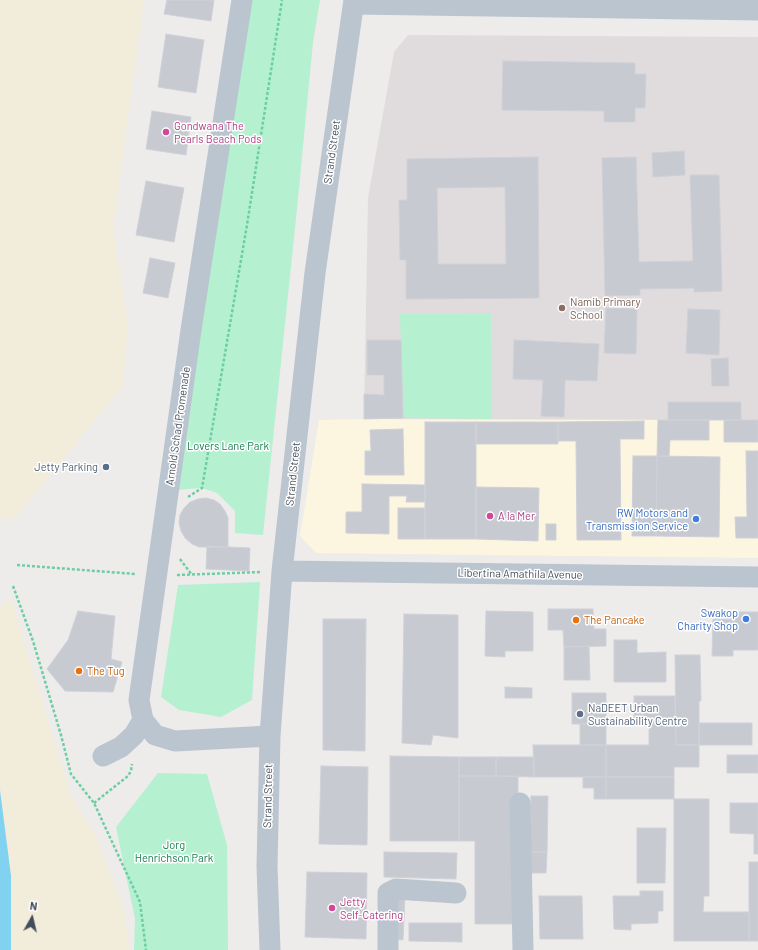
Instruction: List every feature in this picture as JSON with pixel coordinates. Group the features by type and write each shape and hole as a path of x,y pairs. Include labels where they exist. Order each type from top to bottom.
{"street":[{"name":"Arnold Schad Promenade","path":"242,0 191,330 139,700 144,720 155,735 175,741 270,736"},
{"path":"354,2 706,4 758,10"},
{"name":"Strand Street","path":"270,950 267,866 270,736 282,571 315,273 354,2"},
{"name":"Libertina Amathila Avenue","path":"282,571 758,577"},
{"path":"112,751 134,735 144,720"},
{"path":"520,803 523,950"},
{"path":"388,950 388,893 396,889 456,893"}],"path":[{"path":"184,501 190,495 202,488 248,217 282,0"},
{"path":"178,553 180,559 192,574"},
{"path":"13,586 33,641 71,774 94,803 140,902 146,950"},
{"path":"94,803 128,776 131,771 132,765 112,751"}],"shaded area":[{"name":"Namib Primary School","path":"408,35 758,37 758,420 364,419 368,198 394,52"},
{"path":"319,420 758,420 758,558 316,553 300,536"}],"green space":[{"name":"Lovers Lane Park","path":"250,0 320,0 313,42 263,535 235,533 235,511 217,493 202,488 176,490"},
{"path":"491,313 492,419 403,418 400,314"},
{"path":"260,582 252,700 221,717 179,710 161,697 178,585"},
{"name":"Jorg Henrichson Park","path":"158,773 207,774 227,845 228,950 134,950 135,919 116,827"}],"sand":[{"path":"0,0 144,0 113,228 128,325 123,386 15,518 0,519"},
{"path":"11,598 71,796 96,835 123,904 130,950 11,950 11,876 0,790 0,607"}],"water":[{"path":"0,790 11,876 11,950 0,950"}],"building":[{"path":"167,0 214,0 211,21 164,14"},
{"path":"166,34 204,40 196,93 158,87"},
{"path":"503,61 635,63 635,74 646,74 645,108 635,108 635,122 604,122 604,111 502,110"},
{"path":"152,111 191,117 186,155 146,149"},
{"path":"684,151 685,175 653,177 652,153"},
{"path":"538,157 539,298 406,299 406,260 400,260 399,200 407,200 407,159","holes":["505,187 506,264 438,264 437,188"]},
{"path":"636,157 639,262 693,261 690,175 719,175 722,291 694,292 694,288 640,289 640,295 605,296 602,158"},
{"path":"146,181 184,188 174,242 136,235"},
{"path":"150,258 175,263 168,298 143,293"},
{"path":"606,308 637,309 636,354 604,353"},
{"path":"688,309 720,310 719,355 686,353"},
{"path":"367,340 401,340 403,418 364,419 364,394 384,395 384,375 367,375"},
{"path":"514,340 599,344 597,381 565,380 564,417 541,416 543,380 513,379"},
{"path":"728,358 729,386 712,386 711,359"},
{"path":"668,402 741,402 741,420 668,420"},
{"path":"658,420 709,420 709,440 670,440 669,456 657,456"},
{"path":"724,420 758,420 758,442 724,442"},
{"path":"644,421 644,439 620,439 621,540 577,540 576,441 558,441 558,422"},
{"path":"425,422 476,422 476,539 425,539"},
{"path":"476,422 558,422 558,444 476,444"},
{"path":"403,429 404,475 365,475 365,451 371,451 370,430"},
{"path":"746,451 758,451 758,538 736,538 735,517 747,517"},
{"path":"633,456 657,456 656,536 632,536"},
{"path":"657,456 720,457 719,537 656,536"},
{"path":"362,484 425,485 425,502 406,502 407,496 389,496 389,534 346,533 346,512 362,512"},
{"path":"476,487 539,488 538,541 476,539"},
{"path":"206,498 214,500 220,504 225,511 228,518 228,547 199,547 192,544 185,538 181,531 179,523 180,515 184,508 190,502"},
{"path":"398,508 425,508 425,539 398,539"},
{"path":"546,524 556,524 556,540 546,540"},
{"path":"207,546 250,548 249,571 206,569"},
{"path":"548,609 593,609 594,629 606,629 606,646 564,647 563,630 548,630"},
{"path":"78,611 115,616 111,659 122,662 113,692 65,691 47,669 68,640"},
{"path":"486,611 533,612 533,651 505,651 505,657 485,656"},
{"path":"731,612 758,612 758,650 733,650 733,656 712,656 713,619 731,619"},
{"path":"404,614 458,615 458,738 433,735 431,745 402,743"},
{"path":"323,619 366,619 365,751 323,750"},
{"path":"614,640 637,640 637,653 666,652 666,682 614,682"},
{"path":"589,646 590,680 564,680 564,647"},
{"path":"675,655 700,655 701,701 699,701 699,745 676,745"},
{"path":"505,687 532,688 532,698 505,698"},
{"path":"572,693 606,693 606,724 572,724"},
{"path":"634,696 675,696 675,718 634,718"},
{"path":"649,718 675,718 676,745 699,745 699,767 674,767 674,777 606,777 606,745 649,745"},
{"path":"699,723 752,723 752,745 699,745"},
{"path":"580,724 606,724 606,745 580,745"},
{"path":"533,745 606,745 606,777 534,777"},
{"path":"727,755 758,755 758,773 727,773"},
{"path":"390,756 459,757 459,841 390,841"},
{"path":"459,757 496,757 496,776 459,776"},
{"path":"496,757 534,757 534,777 496,776"},
{"path":"321,766 368,767 367,845 319,844"},
{"path":"459,776 518,776 518,924 475,924 475,841 459,841"},
{"path":"583,777 606,777 606,799 594,799 594,788 583,788"},
{"path":"606,777 674,777 674,799 606,799"},
{"path":"531,796 548,796 547,852 529,852"},
{"path":"674,799 709,799 709,896 704,896 703,912 749,912 749,941 674,941"},
{"path":"730,803 758,803 758,854 754,854 754,834 730,833"},
{"path":"637,828 666,828 665,883 637,883"},
{"path":"384,852 457,853 456,879 384,877"},
{"path":"529,852 547,852 546,873 529,873"},
{"path":"749,862 758,862 758,941 749,941"},
{"path":"307,872 367,873 366,939 305,937"},
{"path":"640,891 663,891 663,911 658,911 658,923 631,924 631,930 614,929 613,896 640,896"},
{"path":"391,895 405,896 403,940 390,939"},
{"path":"539,896 582,896 583,939 540,939"},
{"path":"409,923 462,923 462,942 409,941"}],"place":[{"name":"Gondwana The Pearls Beach Pods","path":"166,132"},
{"name":"Namib Primary School","path":"562,308"},
{"name":"Jetty Parking","path":"106,467"},
{"name":"A la Mer","path":"490,516"},
{"name":"RW Motors and Transmission Service","path":"696,519"},
{"name":"Swakop Charity Shop","path":"746,619"},
{"name":"The Pancake","path":"576,620"},
{"name":"The Tug","path":"79,671"},
{"name":"NaDEET Urban Sustainability Centre","path":"580,714"},
{"name":"Jetty Self-Catering","path":"332,908"}]}
